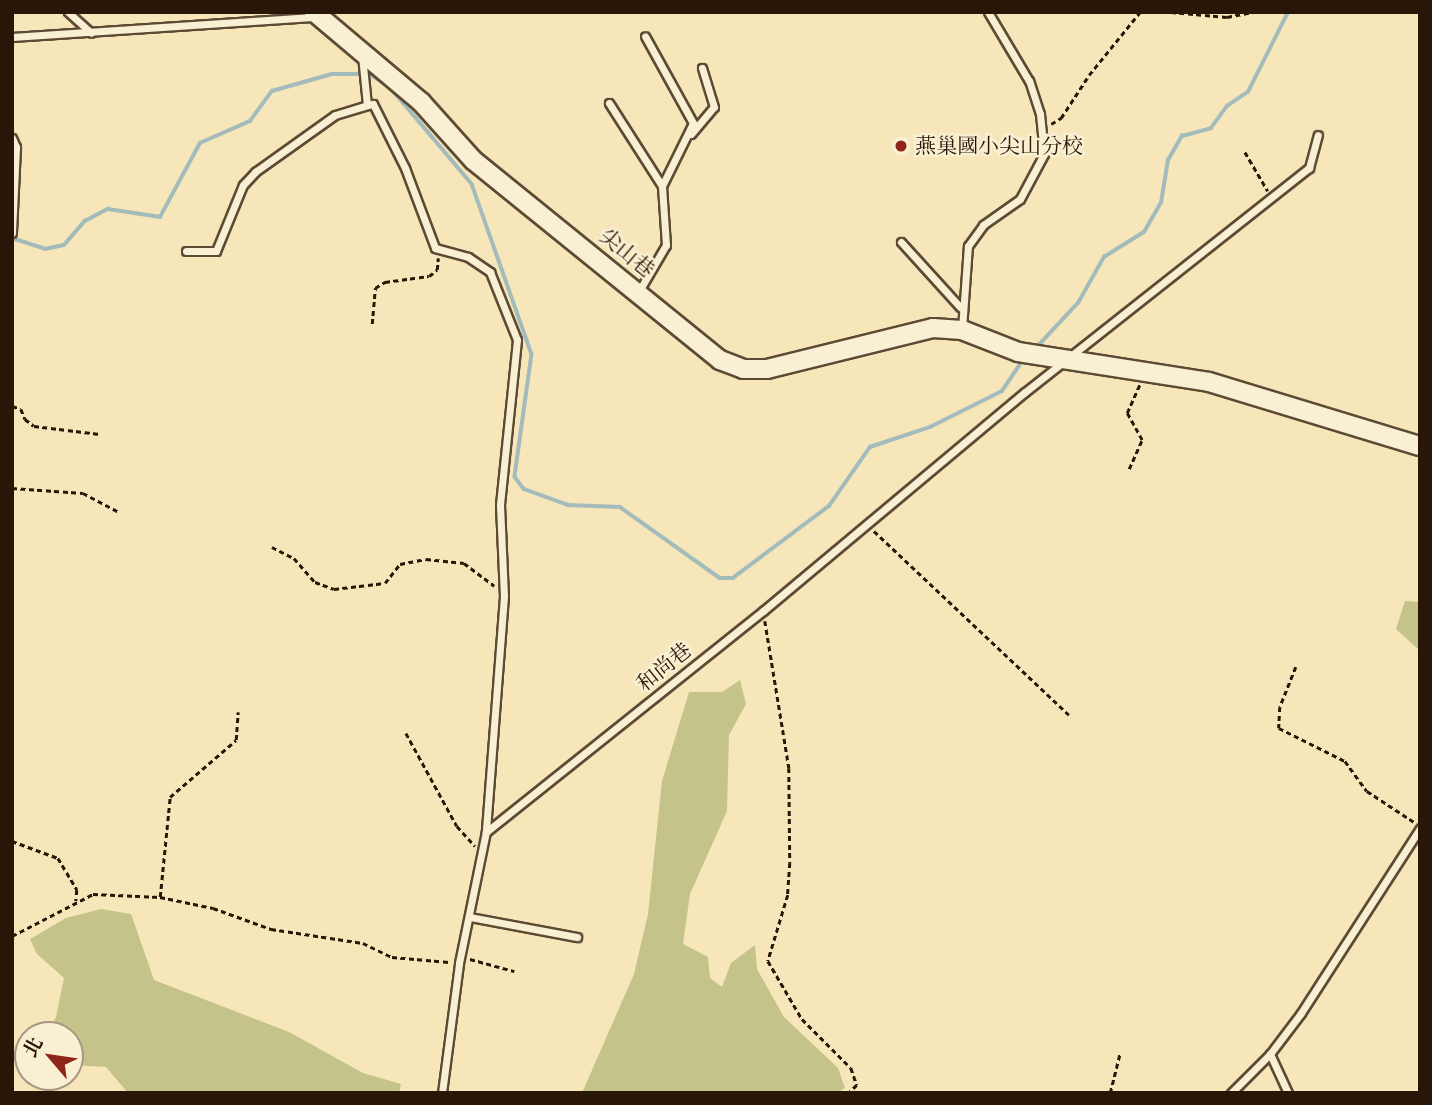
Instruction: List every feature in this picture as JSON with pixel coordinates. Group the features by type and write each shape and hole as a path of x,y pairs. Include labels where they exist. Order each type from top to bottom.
{"street":[{"name":"尖山巷","path":"315,15 421,102 473,160 639,291 669,323 720,360 743,369 767,369 846,353 933,328 962,330 1021,352 1209,382 1420,446"}],"lane":[{"path":"68,12 91,33"},
{"path":"962,330 960,307 968,246 983,225 1020,199 1041,165 1042,130 1020,58 988,12"},
{"name":"尖山巷","path":"12,37 315,15"},
{"path":"645,36 692,123 690,135"},
{"path":"361,55 367,105"},
{"path":"662,186 690,135 714,107 702,68"},
{"path":"610,103 662,186 666,245 639,291"},
{"path":"186,251 216,251 243,185 255,172 334,115 373,104 405,168 440,252 468,257 490,272 517,340 500,505 504,596 486,832 460,960 442,1093"},
{"name":"和尚巷","path":"486,832 763,611 1066,360 1309,168 1318,135"},
{"path":"12,138 15,224 12,233"},
{"path":"901,242 960,307"},
{"path":"1231,1093 1270,1054 1336,961 1420,827"},
{"path":"470,917 577,937"},
{"path":"1270,1054 1289,1093"}],"path":[{"path":"1042,130 1061,118 1089,75 1140,12"},
{"path":"1171,12 1205,17 1253,12"},
{"path":"1245,152 1271,197"},
{"path":"372,324 375,288 385,282 429,276 437,270 440,252"},
{"path":"1129,469 1142,440 1127,413 1146,371"},
{"path":"12,406 21,409 25,419 34,426 100,434"},
{"path":"12,488 83,493 119,512"},
{"path":"866,524 1069,715"},
{"path":"272,547 293,558 315,582 334,589 385,583 400,564 426,559 464,563 504,596"},
{"path":"763,611 789,768 788,895 768,961 802,1019 851,1068 857,1085 849,1093"},
{"path":"1296,667 1280,707 1279,728 1345,761 1367,791 1420,827"},
{"path":"160,897 170,797 236,740 238,712"},
{"path":"407,733 457,826 468,842 482,851"},
{"path":"12,841 58,858 78,890 76,901"},
{"path":"12,936 93,894 160,897 213,908 271,929 363,943 392,957 460,960 514,971"},
{"path":"1110,1093 1120,1053"}],"shaded area":[{"path":"1405,601 1420,602 1420,651 1396,629"},
{"path":"740,680 746,704 729,735 727,811 690,894 683,944 708,957 710,978 722,987 731,963 755,945 757,969 784,1017 838,1068 845,1088 837,1093 582,1093 634,974 648,914 662,781 689,692 722,692"},
{"path":"101,909 131,914 154,980 289,1032 363,1073 401,1084 399,1093 128,1093 106,1067 84,1066 84,1021 54,1021 64,978 37,954 30,939 66,918"}],"waterway":[{"path":"1036,348 1078,303 1104,257 1144,232 1161,203 1168,160 1182,136 1211,128 1227,106 1248,92 1288,12"},
{"path":"12,238 45,249 64,245 85,221 108,209 160,217 200,143 250,121 272,91 332,74 370,74 390,87 472,184 532,354 515,477 524,489 568,505 620,507 720,578 733,578 829,506 870,447 930,427 1002,391 1023,360"}],"place":[{"name":"燕巢國小尖山分校","path":"901,146"}]}
